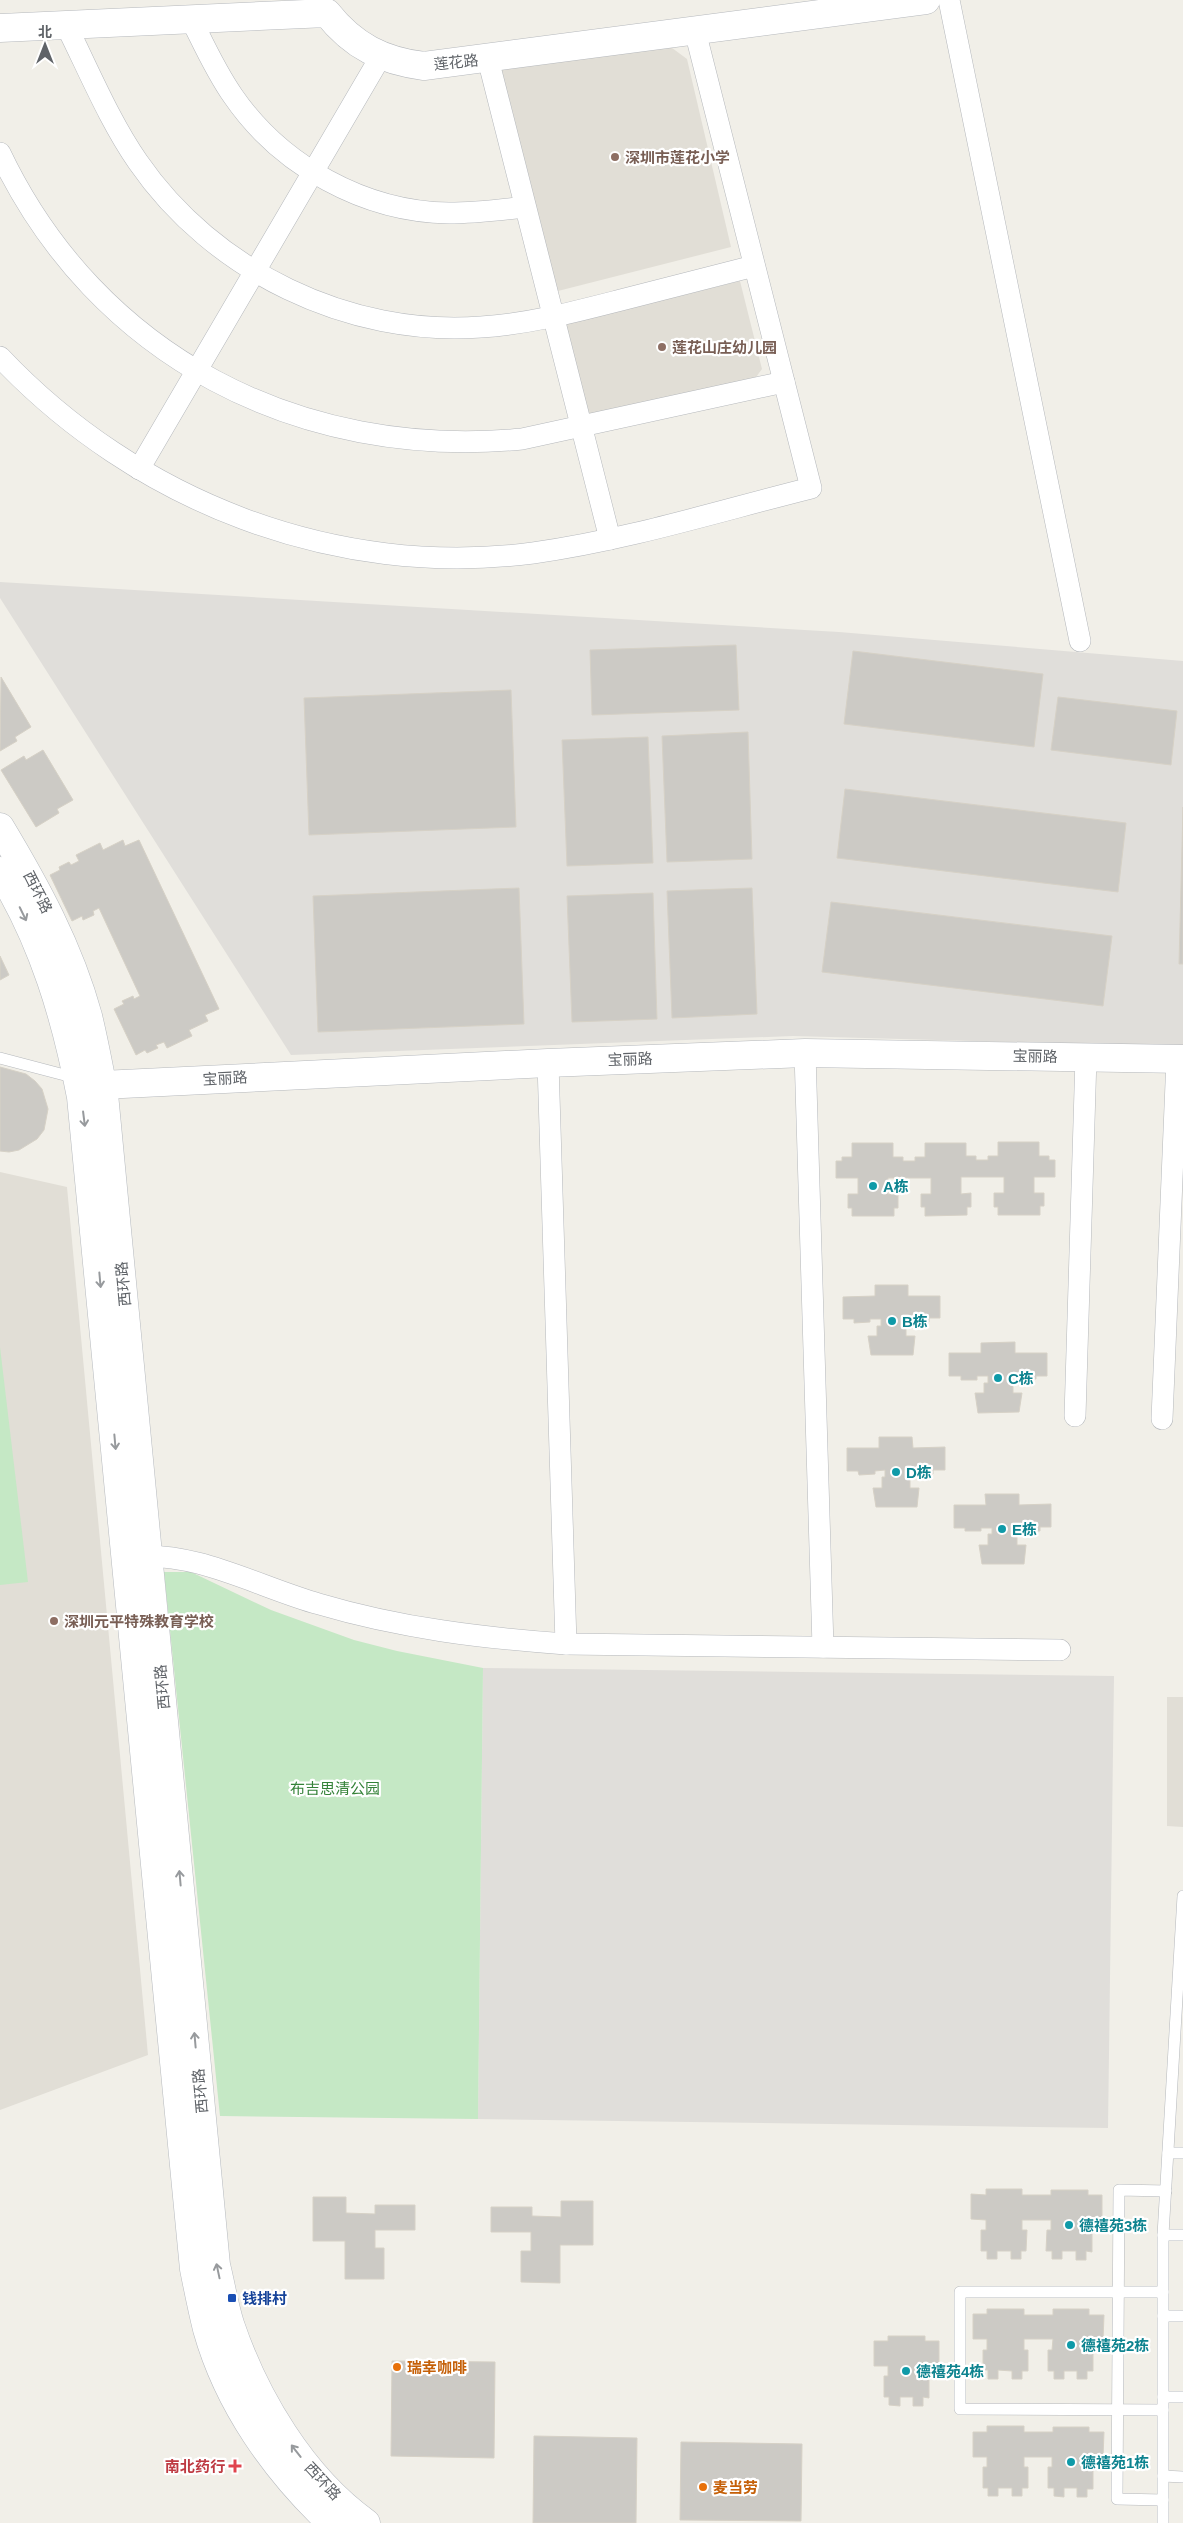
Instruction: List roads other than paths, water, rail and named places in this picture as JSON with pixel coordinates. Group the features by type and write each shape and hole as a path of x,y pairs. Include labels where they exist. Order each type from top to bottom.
{"main road":[{"name":"莲花路","path":"0,28 191,19 323,7 353,41 381,56 406,64 424,66 694,31 811,8 926,0"},
{"name":"西环路","path":"0,826 28,874 61,939 87,1015 90,1081 137,1556 216,2265 230,2323 248,2369 280,2430 317,2477 366,2523"},
{"name":"西环路","path":"0,871 23,912 50,975 65,1021 90,1081"},
{"name":"宝丽路","path":"90,1081 805,1053 1180,1059"},
{"name":"西环路","path":"137,1556 194,2269 208,2330 230,2388 261,2443 300,2493 331,2523"}],"street":[{"path":"949,0 1080,641"},
{"path":"191,19 219,75 248,117 285,152 314,172 349,191 373,200 423,211 473,213 525,207"},
{"path":"66,25 119,132 138,163 185,217 212,241 255,271 304,296 338,309 408,325 480,328 554,317 754,266"},
{"path":"0,357 23,381 66,419 112,453 212,508 266,528 321,543 378,553 435,558 492,557 533,553 610,539 811,488 694,31"},
{"path":"139,469 381,56"},
{"path":"488,59 610,539"},
{"path":"0,153 33,213 72,265 104,299 139,330 197,370 258,402 302,418 347,431 393,439 439,443 486,442 522,439 784,382"},
{"path":"805,1053 823,1647"},
{"path":"1075,1416 1086,1057"},
{"path":"1162,1419 1180,1059"},
{"path":"548,1063 566,1644"},
{"path":"137,1556 202,1563 319,1604 380,1620 503,1640 566,1644 1060,1650"}],"lane":[{"path":"0,1058 90,1081"},
{"path":"1163,2523 1163,2235 1168,2152 1178,2070 1183,1896"},
{"path":"1168,2152 1183,2152"},
{"path":"1163,2500 1117,2499 1118,2292 1119,2190 1166,2191"},
{"path":"1163,2235 1183,2235"},
{"path":"1163,2292 960,2292 960,2409 1163,2410"},
{"path":"1163,2316 1183,2316"},
{"path":"1163,2397 1183,2397"},
{"path":"1163,2476 1183,2476"}],"place":[{"name":"深圳市莲花小学","path":"615,157"},
{"name":"莲花山庄幼儿园","path":"662,347"},
{"name":"A栋","path":"873,1186"},
{"name":"B栋","path":"892,1321"},
{"name":"C栋","path":"998,1378"},
{"name":"D栋","path":"896,1472"},
{"name":"E栋","path":"1002,1529"},
{"name":"深圳元平特殊教育学校","path":"54,1621"},
{"name":"德禧苑3栋","path":"1069,2225"},
{"name":"钱排村","path":"232,2298"},
{"name":"德禧苑2栋","path":"1071,2345"},
{"name":"瑞幸咖啡","path":"397,2367"},
{"name":"德禧苑4栋","path":"906,2371"},
{"name":"德禧苑1栋","path":"1071,2462"},
{"name":"南北药行","path":"235,2466"},
{"name":"麦当劳","path":"703,2487"}],"park label":[{"name":"布吉思清公园","path":"335,1788"}]}
